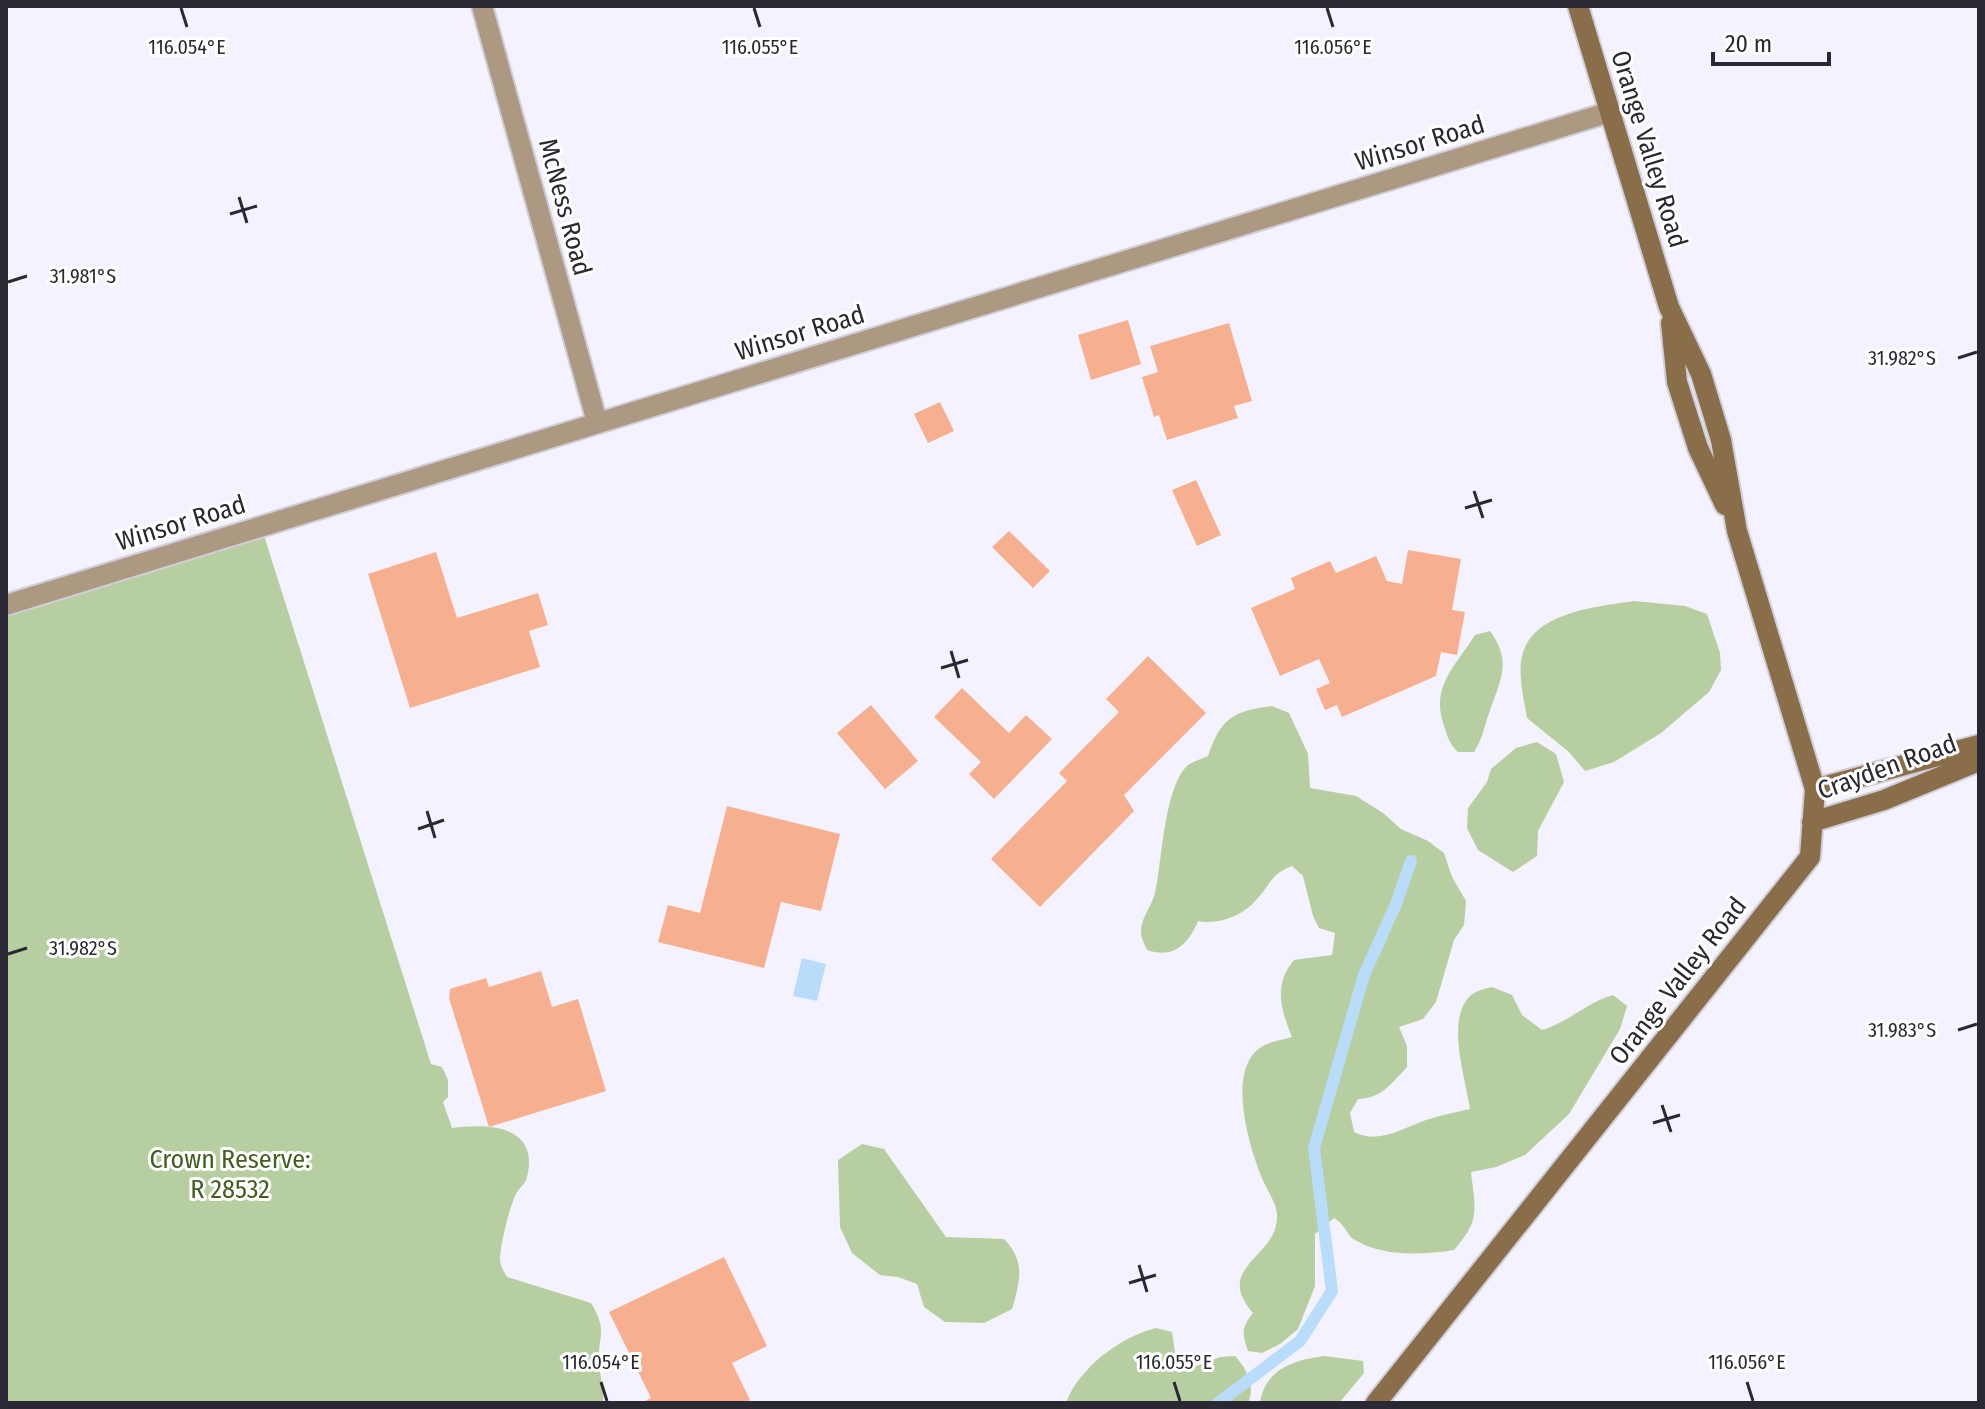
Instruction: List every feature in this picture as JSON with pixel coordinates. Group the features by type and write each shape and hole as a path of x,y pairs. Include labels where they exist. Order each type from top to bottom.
{"street":[{"name":"McNess Road","path":"482,6 597,422"},
{"name":"Orange Valley Road","path":"1376,1403 1810,857 1815,789 1737,531 1721,440 1701,374 1669,307 1578,6"},
{"name":"Winsor Road","path":"6,605 1610,112"},
{"name":"Crayden Road","path":"1815,789 1979,745"},
{"name":"Crayden Road","path":"1812,822 1884,800 1979,761"}],"green space":[{"name":"Crown Reserve: R 28532","path":"261,526 431,1064 442,1067 448,1080 448,1097 443,1102 452,1128 481,1126 508,1131 526,1147 529,1160 527,1177 517,1192 509,1215 500,1253 501,1266 507,1277 591,1303 601,1328 599,1364 603,1403 6,1403 6,605"},
{"path":"1634,601 1685,606 1707,614 1720,653 1721,670 1709,692 1661,733 1614,762 1585,771 1569,752 1527,718 1521,662 1526,645 1549,622 1583,610"},
{"path":"1490,631 1501,652 1501,679 1474,752 1458,752 1449,741 1442,719 1441,695 1448,675 1475,635"},
{"path":"1272,706 1289,713 1308,754 1310,788 1356,796 1401,829 1428,841 1444,853 1452,877 1466,901 1464,925 1454,940 1436,1002 1423,1019 1399,1027 1407,1046 1407,1067 1380,1093 1358,1099 1350,1113 1354,1132 1364,1136 1384,1136 1423,1121 1470,1109 1458,1036 1462,1008 1469,997 1477,992 1492,987 1512,995 1522,1015 1542,1030 1613,995 1627,1006 1620,1029 1569,1114 1525,1155 1496,1167 1471,1172 1474,1214 1469,1230 1454,1250 1416,1254 1366,1246 1352,1238 1334,1218 1315,1234 1315,1286 1298,1329 1280,1344 1262,1353 1248,1351 1246,1345 1245,1327 1253,1313 1243,1297 1240,1284 1243,1273 1274,1232 1277,1213 1251,1147 1243,1108 1245,1071 1252,1056 1263,1046 1292,1037 1281,998 1287,969 1294,960 1332,955 1335,933 1319,928 1303,876 1292,866 1275,876 1251,906 1237,915 1214,922 1198,921 1184,943 1172,951 1147,950 1141,933 1155,893 1168,809 1179,778 1188,765 1208,756 1218,733 1230,719 1247,711"},
{"path":"1537,742 1556,754 1564,782 1538,831 1537,856 1513,872 1478,850 1467,828 1468,808 1487,782 1491,769 1516,748"},
{"path":"862,1144 884,1149 946,1237 1004,1239 1016,1256 1019,1272 1012,1309 984,1323 945,1322 924,1307 917,1284 880,1275 852,1253 840,1227 838,1160"},
{"path":"1156,1328 1172,1332 1178,1373 1220,1357 1235,1356 1249,1378 1251,1390 1248,1403 1066,1403 1080,1378 1102,1356 1142,1332"},
{"path":"1324,1356 1363,1361 1364,1373 1339,1403 1260,1403 1268,1382 1283,1368"}],"water":[{"path":"802,958 826,964 817,1001 793,996"}],"building":[{"path":"1128,320 1141,364 1091,380 1078,335"},
{"path":"1229,323 1252,401 1234,406 1238,418 1167,440 1159,415 1154,417 1142,377 1158,372 1150,346"},
{"path":"940,402 954,431 928,443 914,414"},
{"path":"1196,480 1221,535 1197,546 1172,490"},
{"path":"1009,531 1050,571 1033,588 992,547"},
{"path":"1408,550 1461,559 1452,610 1465,612 1457,655 1441,652 1436,676 1342,717 1337,705 1325,710 1316,689 1330,683 1319,659 1280,676 1251,608 1295,589 1291,578 1330,561 1336,573 1376,556 1387,581 1402,584"},
{"path":"436,552 457,618 538,593 548,625 529,631 540,667 410,708 368,574"},
{"path":"1148,656 1206,713 1124,795 1134,811 1040,907 991,859 1067,781 1059,773 1119,712 1106,699"},
{"path":"962,688 1009,733 1026,715 1052,739 994,799 969,774 981,762 934,717"},
{"path":"871,705 918,761 885,789 837,733"},
{"path":"727,806 840,834 821,911 781,902 764,968 658,942 668,905 700,913"},
{"path":"541,971 552,1007 578,999 606,1091 489,1127 449,998 450,989 486,978 489,987"},
{"path":"724,1257 767,1346 732,1363 750,1400 744,1403 641,1403 651,1398 609,1312"}],"waterway":[{"path":"1218,1403 1300,1341 1332,1291 1314,1148 1364,975 1396,904 1411,861"}]}
